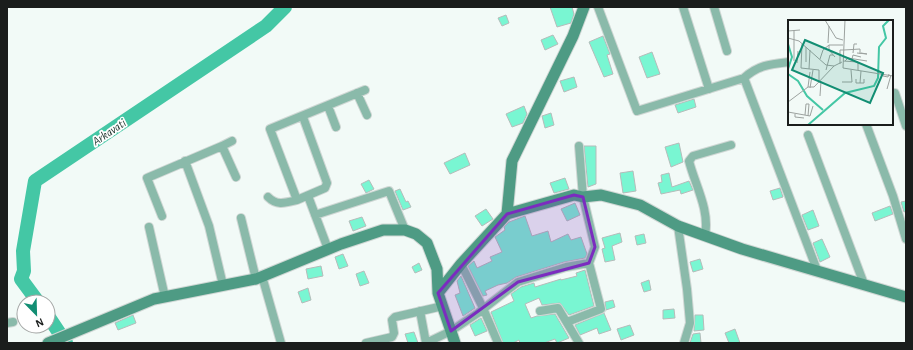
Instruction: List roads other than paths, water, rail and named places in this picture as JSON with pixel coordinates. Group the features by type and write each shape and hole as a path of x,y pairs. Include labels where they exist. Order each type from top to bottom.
{"street":[{"path":"598,7 637,111 744,78 753,69 788,62"},
{"path":"683,7 709,89"},
{"path":"714,7 727,51"},
{"path":"507,214 512,162 573,36 581,10"},
{"path":"744,78 817,270"},
{"path":"297,200 270,130 365,90"},
{"path":"357,93 367,115"},
{"path":"895,93 906,126"},
{"path":"328,106 336,127"},
{"path":"268,197 274,202 280,204 297,200 325,188 327,183 303,117"},
{"path":"866,125 893,196 906,240"},
{"path":"808,135 864,284"},
{"path":"162,216 147,178 232,141"},
{"path":"705,236 706,219 700,192 689,161 693,156 731,145"},
{"path":"222,146 236,177"},
{"path":"567,322 601,309 589,263 595,247 583,197 579,146"},
{"path":"186,161 209,226 223,286"},
{"path":"315,215 389,191 405,230"},
{"path":"438,293 461,264 507,214 574,195 583,197 601,195 640,205 678,226 742,249 906,297"},
{"path":"308,196 328,249"},
{"path":"241,218 281,343"},
{"path":"678,226 690,323 684,343"},
{"path":"149,227 165,297"},
{"path":"49,343 154,299 259,278 328,249 383,230 405,230 416,234 427,243 437,269 438,293 455,343"},
{"path":"420,312 426,343 451,331 518,282 589,263"},
{"path":"461,264 483,308 498,343"},
{"path":"366,343 392,337 394,333 392,320 395,317 443,306"},
{"path":"540,311 558,308 579,343"}],"waterway":[{"name":"Arkavati","path":"32,294 21,279 24,271 23,251 35,181 266,26 285,7"},
{"name":"Arkavati","path":"56,328 66,343"}]}
